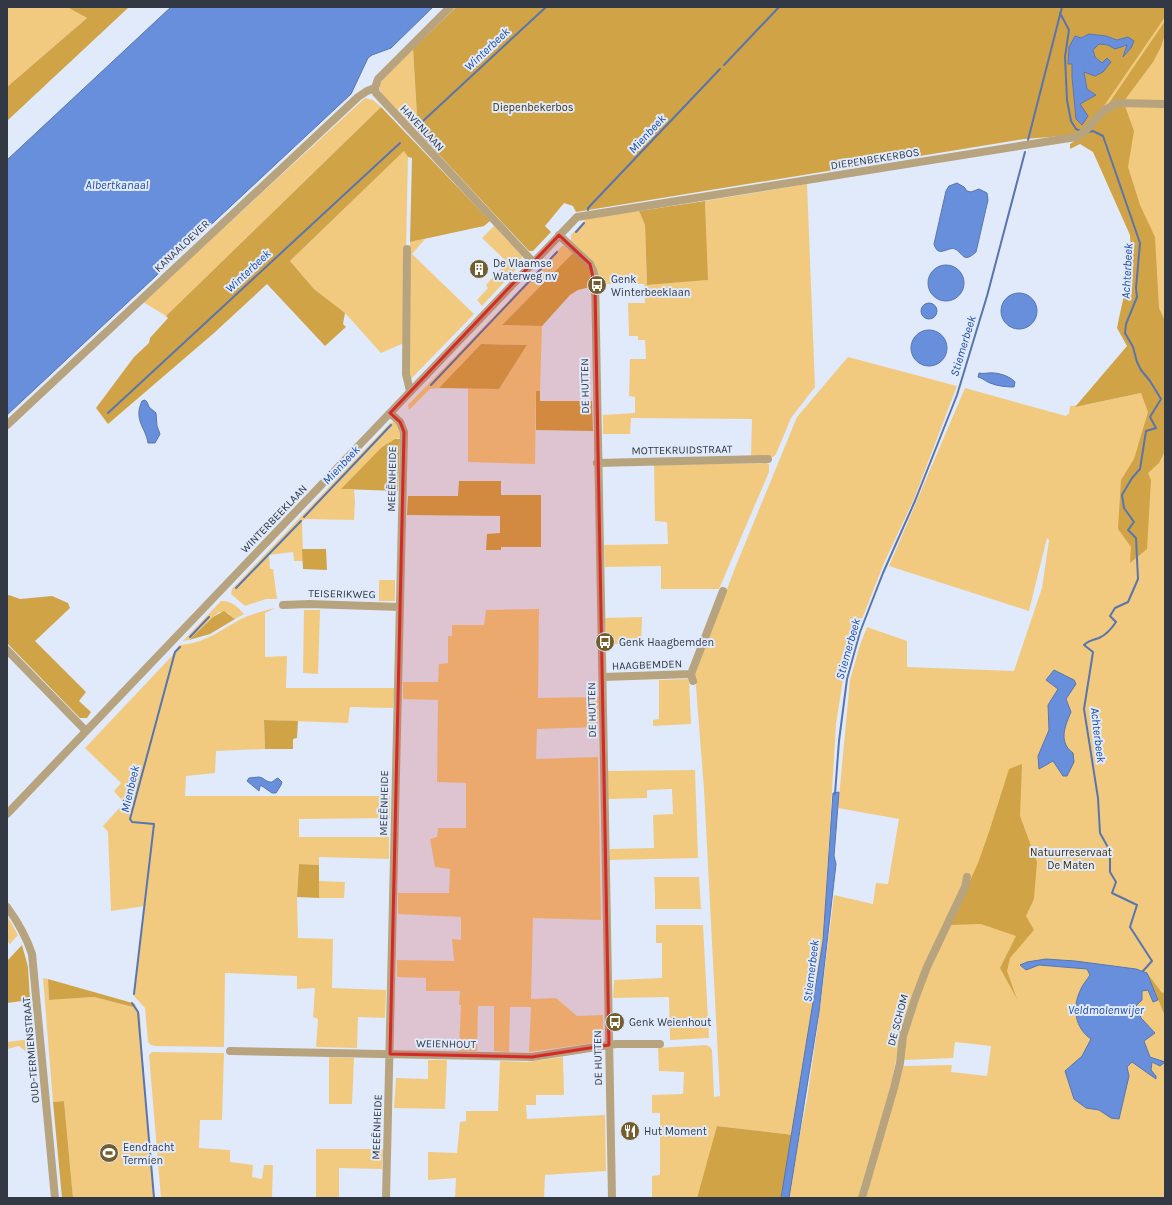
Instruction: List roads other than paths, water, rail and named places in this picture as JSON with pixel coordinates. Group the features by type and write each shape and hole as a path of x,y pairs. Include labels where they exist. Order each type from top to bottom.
{"street":[{"path":"375,88 378,79 450,7"},
{"name":"HAVENLAAN","path":"375,88 376,93 381,100 533,262"},
{"name":"KANAALOEVER","path":"7,425 358,97 375,88"},
{"name":"DIEPENBEKERBOS","path":"577,217 1063,140 1077,137 1085,131 1103,111 1116,103 1165,104"},
{"name":"WINTERBEEKLAAN","path":"7,814 577,217"},
{"name":"DE HUTTEN","path":"559,235 590,264 595,277 597,463 603,677 612,1198"},
{"path":"407,249 406,374 410,391"},
{"name":"MEEËNHEIDE","path":"386,1198 404,432 400,422 390,413"},
{"name":"MOTTEKRUIDSTRAAT","path":"597,463 768,459"},
{"name":"HAAGBEMDEN","path":"603,677 692,678 723,591"},
{"name":"TEISERIKWEG","path":"283,605 309,604 400,607"},
{"path":"7,650 86,731"},
{"name":"DE SCHOM","path":"862,1198 894,1088 900,1063 903,1036 916,996 927,967 965,887 967,877"},
{"name":"OUD-TERMIENSTRAAT","path":"7,907 26,936 32,954 55,1198"},
{"name":"WEIENHOUT","path":"230,1051 532,1057 609,1045 660,1044"}],"water":[{"name":"Albertkanaal","path":"171,7 433,7 391,48 368,58 351,94 7,415 7,160"},
{"path":"1089,34 1106,36 1117,40 1128,37 1134,41 1131,48 1123,57 1127,45 1115,49 1108,45 1099,44 1093,50 1095,57 1102,63 1107,58 1111,62 1103,72 1095,76 1084,72 1087,89 1096,95 1080,104 1088,116 1082,125 1076,119 1072,64 1068,64 1069,47 1075,36 1081,38"},
{"path":"957,183 964,187 967,191 971,192 979,189 987,193 988,200 976,252 968,257 964,256 955,249 938,251 934,244 946,191 949,186"},
{"path":"950,265 959,270 963,276 963,290 959,296 950,301 942,301 933,296 929,290 928,279 933,270 939,266"},
{"path":"1023,293 1032,298 1036,304 1036,318 1032,324 1023,329 1015,329 1006,324 1002,318 1001,307 1006,298 1012,294"},
{"path":"929,303 936,308 937,311 932,318 929,319 922,314 921,311 926,304"},
{"path":"933,330 942,335 946,341 946,355 942,361 933,366 925,366 916,361 912,355 911,344 916,335 922,331"},
{"path":"979,373 996,373 1007,376 1015,382 1014,387 990,383 978,377"},
{"path":"145,400 149,407 156,413 157,426 160,434 155,443 148,443 139,419 142,401"},
{"path":"1054,670 1074,680 1076,684 1066,699 1071,712 1065,728 1064,739 1068,749 1073,753 1074,762 1067,776 1063,776 1053,761 1039,769 1038,756 1049,730 1048,705 1058,689 1046,680"},
{"path":"259,777 271,782 278,778 282,782 276,793 272,793 262,786 260,786 259,791 247,781 249,778"},
{"path":"839,792 834,856 836,864 819,1012 789,1198 781,1198 823,941 833,793"},
{"name":"Veldmolenwijer","path":"1046,959 1075,961 1136,969 1147,973 1158,1000 1153,1002 1148,990 1142,991 1142,1000 1136,1006 1141,1018 1155,1033 1144,1041 1150,1057 1165,1062 1160,1066 1152,1062 1151,1070 1156,1076 1156,1079 1132,1062 1127,1067 1129,1076 1119,1119 1111,1118 1099,1110 1086,1108 1074,1099 1065,1071 1082,1056 1091,1039 1081,1029 1076,1017 1076,1004 1080,991 1090,975 1087,969 1039,965 1026,970 1020,965 1027,962"}],"waterway":[{"name":"Winterbeek","path":"423,121 546,7"},
{"name":"Mienbeek","path":"724,65 779,7"},
{"name":"Stiemerbeek","path":"1028,140 1062,7"},
{"name":"Achterbeek","path":"1060,13 1069,30 1065,57 1067,100 1071,121 1076,129 1081,131"},
{"name":"Mienbeek","path":"588,210 588,208 720,69"},
{"name":"Achterbeek","path":"1088,132 1093,131 1103,136 1140,243 1136,288 1137,297 1126,324 1125,333 1133,347 1141,370 1161,399 1150,417 1156,428 1146,431 1140,469 1132,478 1122,495 1124,508 1134,522 1128,530 1136,538 1138,579 1128,602 1115,608 1110,616 1116,622 1113,627 1102,637 1089,641 1084,645 1093,652 1084,709 1098,798 1100,833 1110,851 1110,872 1116,882 1112,893 1137,905 1130,927 1152,961 1143,971"},
{"name":"Winterbeek","path":"108,413 400,143"},
{"name":"Stiemerbeek","path":"835,794 839,741 847,679 860,632 883,573 915,501 957,395 987,296 1025,152"},
{"name":"Mienbeek","path":"576,232 584,223"},
{"name":"Mienbeek","path":"431,385 557,252"},
{"name":"Mienbeek","path":"304,517 391,425"},
{"name":"Mienbeek","path":"236,588 301,521"},
{"name":"Mienbeek","path":"190,637 209,617"},
{"name":"Mienbeek","path":"134,994 154,824 132,822 130,819 175,652 180,647"},
{"name":"Mienbeek","path":"132,1003 138,1012 154,1198"}],"place":[{"name":"De Vlaamse Waterweg nv","path":"479,269"},
{"name":"Genk Winterbeeklaan","path":"597,285"},
{"name":"Genk Haagbemden","path":"605,642"},
{"name":"Genk Weienhout","path":"615,1022"},
{"name":"Hut Moment","path":"630,1131"},
{"name":"Eendracht Termien","path":"109,1153"}],"park label":[{"name":"Diepenbekerbos","path":"533,107"},
{"name":"Natuurreservaat De Maten","path":"1071,858"}]}
